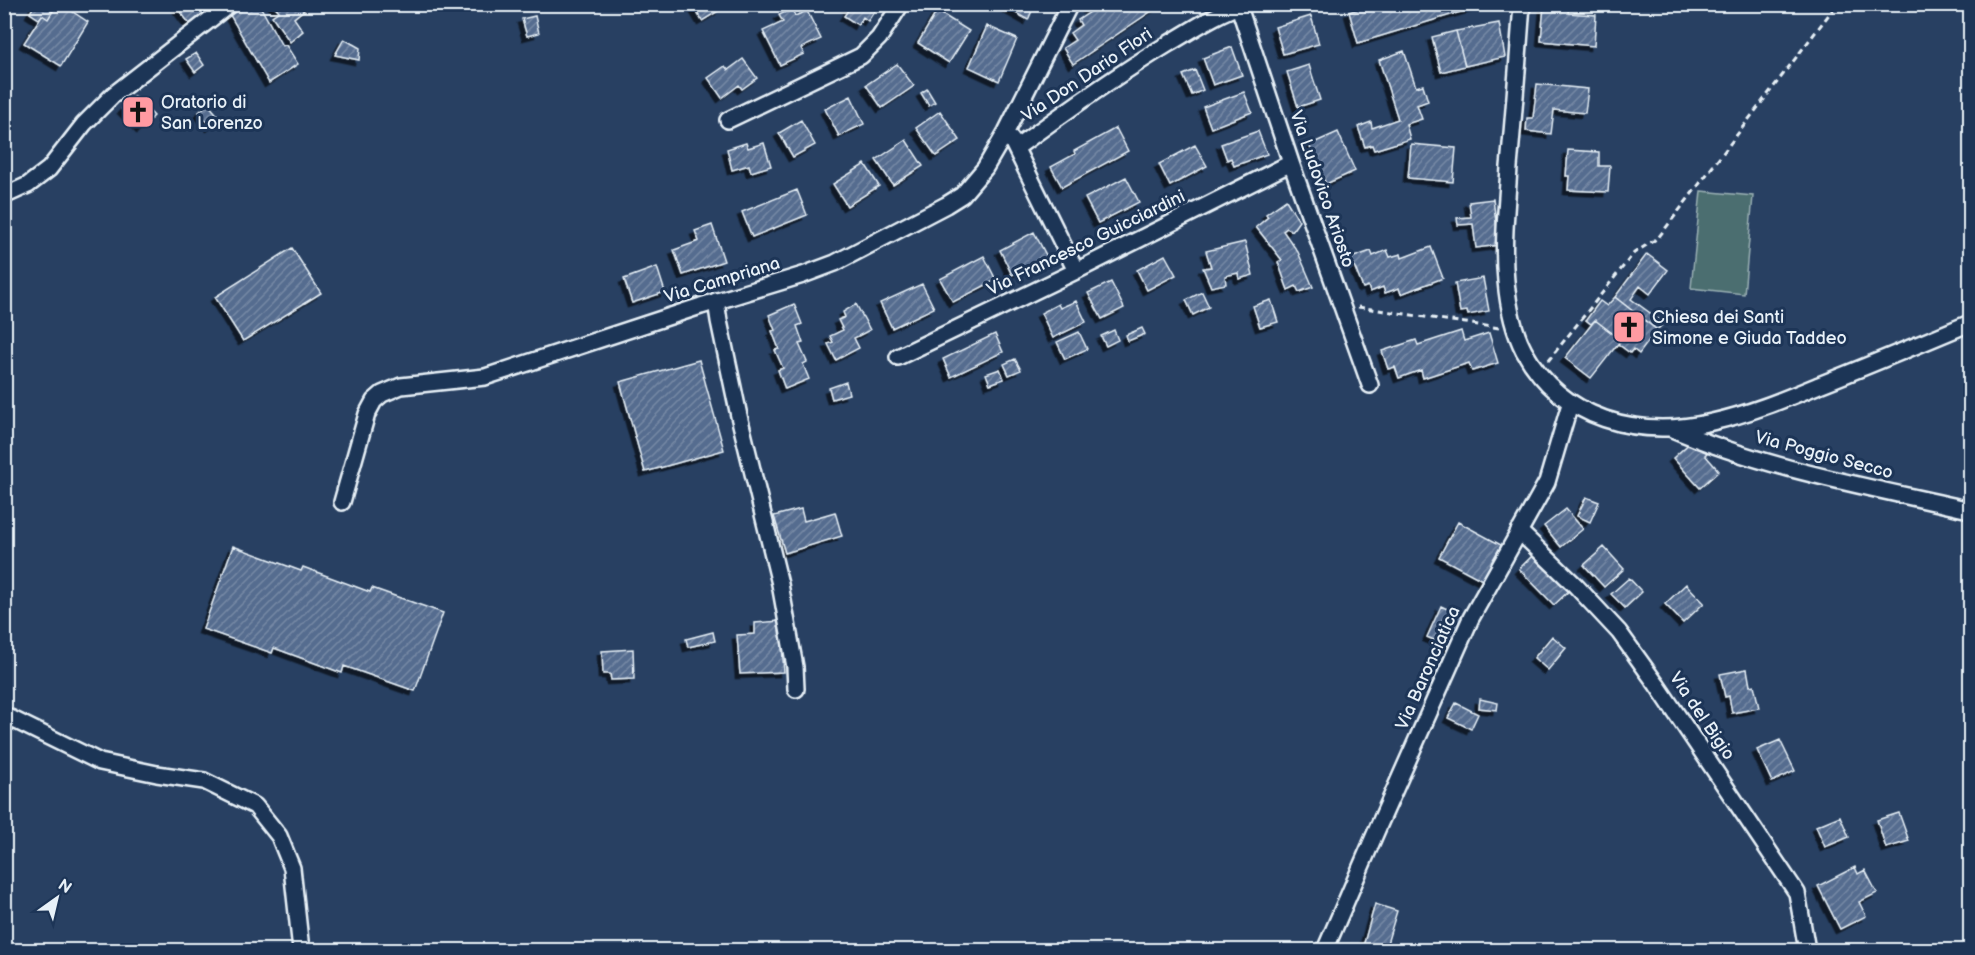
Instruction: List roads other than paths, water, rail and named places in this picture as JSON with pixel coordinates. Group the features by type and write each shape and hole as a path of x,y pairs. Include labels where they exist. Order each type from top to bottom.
{"street":[{"path":"4,196 28,185 49,169 84,124 112,96 230,4"},
{"path":"728,120 861,57 879,38 901,4"},
{"name":"Via Campriana","path":"342,502 367,414 374,401 392,389 412,384 485,377 716,301 803,276 835,263 946,206 975,182 1006,132 1070,4"},
{"path":"1522,4 1505,228 1505,280 1512,317 1523,349 1536,370 1554,391 1570,404 1604,419 1636,427 1670,428 1712,423 1780,401 1971,323"},
{"name":"Via Don Dario Flori","path":"1016,148 1118,75 1193,29 1241,5"},
{"name":"Via Ludovico Ariosto","path":"1241,5 1291,162 1370,385"},
{"path":"1006,132 1076,271"},
{"name":"Via Francesco Guicciardini","path":"898,357 1076,271 1291,162"},
{"path":"716,301 737,405 782,595 795,667 796,689"},
{"name":"Via Baronciatica","path":"1325,951 1471,618 1547,482 1570,404"},
{"name":"Via Poggio Secco","path":"1670,428 1704,442 1815,475 1971,510"},
{"name":"Via del Bigio","path":"1519,531 1575,585 1619,632 1657,685 1797,892 1807,951"},
{"path":"4,715 100,762 204,781 255,806 279,836 292,867 301,951"}],"place":[{"name":"Oratorio di San Lorenzo","path":"138,112"},
{"name":"Chiesa dei Santi Simone e Giuda Taddeo","path":"1629,327"}]}
